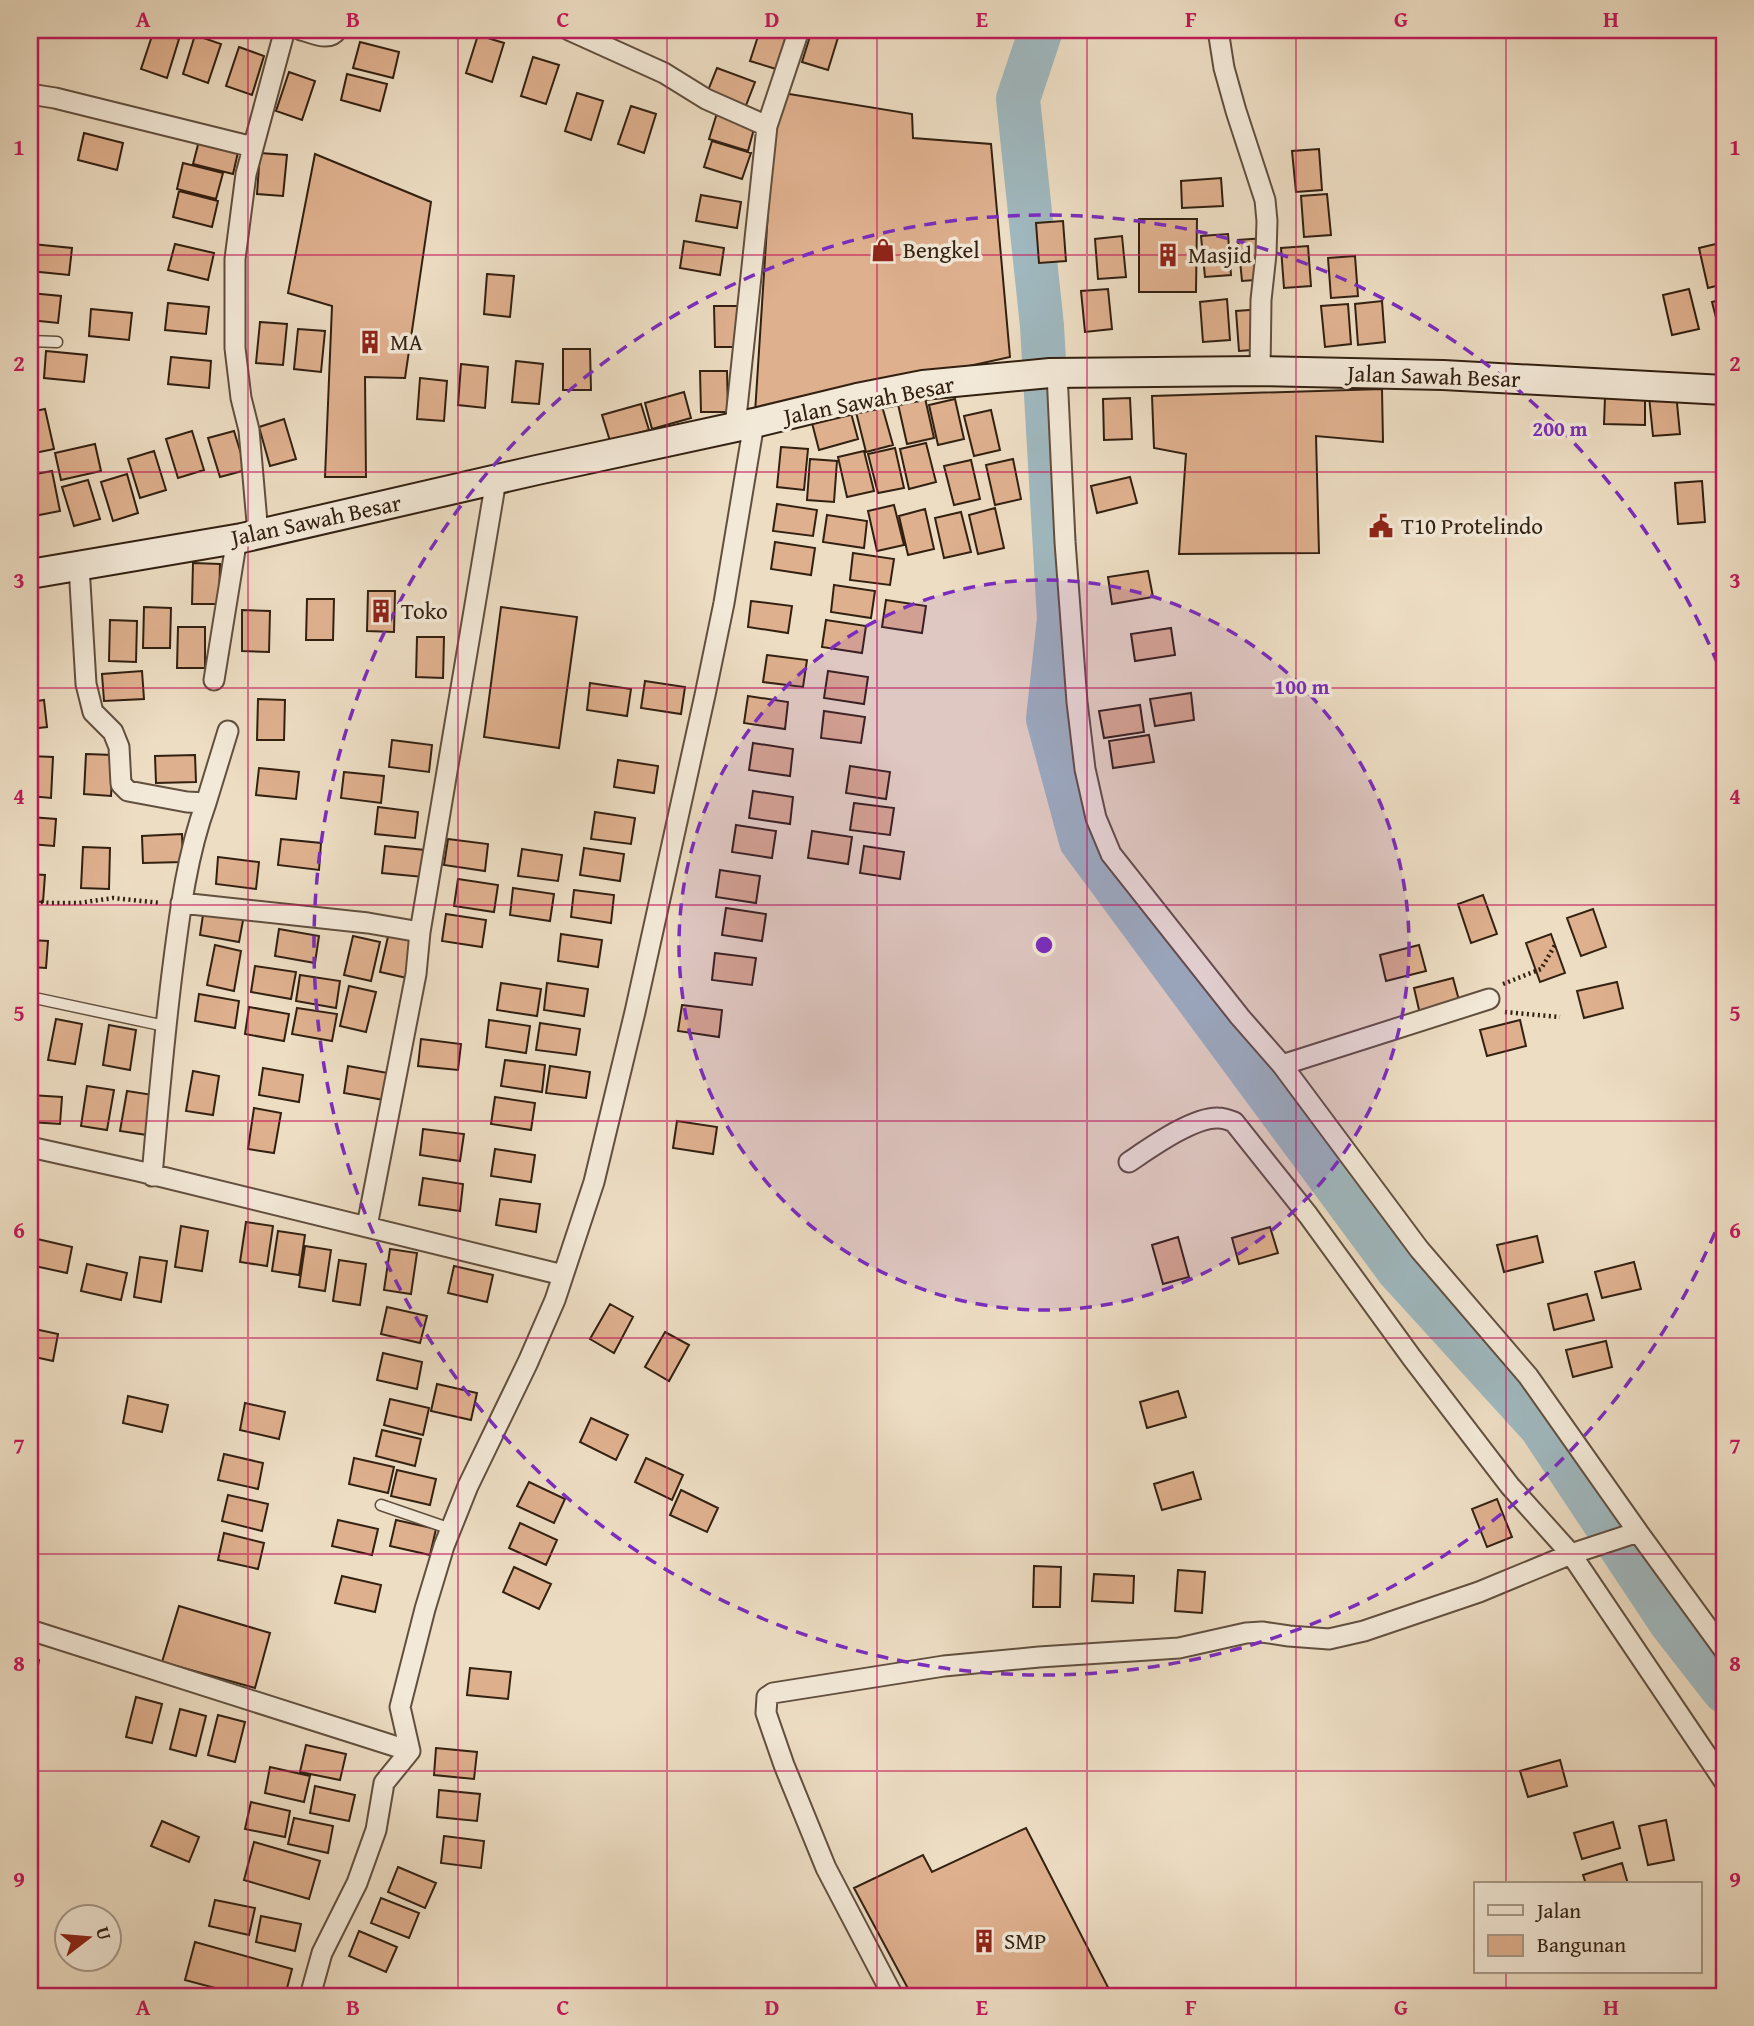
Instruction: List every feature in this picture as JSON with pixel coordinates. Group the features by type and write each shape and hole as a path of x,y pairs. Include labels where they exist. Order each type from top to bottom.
{"main road":[{"name":"Jalan Sawah Besar","path":"30,574 248,536 923,385 1053,373 1260,371 1443,375 1724,391"}],"street":[{"path":"214,680 248,536 249,430 240,398 235,348 235,259 246,174 286,30"},
{"path":"301,30 328,37 337,30"},
{"path":"569,30 664,73 706,99 766,125"},
{"path":"410,1751 400,1707 425,1609 468,1486 555,1300 594,1182 635,1012 718,629 744,425 766,125 799,30"},
{"path":"1217,30 1224,68 1265,201 1267,243 1261,300 1260,371"},
{"path":"30,97 36,95 55,98 254,148"},
{"path":"1053,373 1077,702 1085,769 1096,818 1111,853 1240,1017 1282,1065 1419,1249 1528,1376 1631,1534 1724,1650"},
{"path":"367,1226 416,974 420,932 496,480"},
{"path":"79,565 86,684 93,712 113,732 119,747 121,784 128,791 206,803"},
{"path":"152,1176 174,903 228,731"},
{"path":"174,903 368,923 420,932"},
{"path":"1282,1065 1489,999"},
{"path":"1129,1161 1202,1119 1219,1117 1234,1122 1510,1486 1580,1551 1724,1781"},
{"path":"30,1147 563,1275"},
{"path":"893,1996 826,1868 784,1765 766,1713 767,1697 773,1693 944,1666 1180,1648 1262,1632 1329,1639 1364,1631 1479,1592 1580,1551 1631,1534"},
{"path":"30,1630 410,1751"},
{"path":"310,1996 322,1953 357,1883 376,1830 384,1783 410,1751"}],"lane":[{"path":"30,341 57,342"},
{"path":"30,997 165,1026"},
{"path":"381,1505 451,1529"}],"path":[{"path":"30,901 79,903 113,898 174,903"},
{"path":"1555,945 1541,969 1500,985 1492,991 1489,999 1495,1008 1501,1011 1560,1017"}],"building":[{"path":"154,30 179,39 167,78 141,69"},
{"path":"760,30 788,30 776,69 750,61"},
{"path":"812,30 840,31 828,70 802,62"},
{"path":"1170,30 1197,30 1197,31 1171,33"},
{"path":"195,35 221,44 208,83 183,74"},
{"path":"478,35 504,43 492,82 466,73"},
{"path":"360,42 399,52 393,78 353,68"},
{"path":"239,47 264,56 252,95 226,86"},
{"path":"533,57 559,65 546,104 521,96"},
{"path":"717,68 755,82 745,108 707,93"},
{"path":"289,72 315,81 302,120 276,111"},
{"path":"347,74 387,84 380,111 341,100"},
{"path":"577,93 603,101 591,140 565,131"},
{"name":"Bengkel","path":"783,93 912,114 913,138 991,144 1010,357 755,413 773,134"},
{"path":"631,106 656,114 644,153 618,144"},
{"path":"717,113 755,125 748,151 709,139"},
{"path":"84,133 123,143 117,170 78,160"},
{"path":"200,137 239,148 233,174 193,164"},
{"path":"712,141 751,153 742,179 704,167"},
{"path":"1319,149 1322,190 1296,192 1292,151"},
{"path":"260,153 287,155 283,196 257,194"},
{"name":"MA","path":"315,154 431,202 405,378 365,377 366,477 325,477 332,306 288,293"},
{"path":"183,163 223,173 216,199 177,189"},
{"path":"1221,178 1223,206 1182,208 1181,181"},
{"path":"179,191 218,201 212,227 173,217"},
{"path":"1327,194 1331,235 1304,237 1301,196"},
{"path":"701,195 741,202 737,228 696,221"},
{"name":"Masjid","path":"1139,219 1197,219 1196,292 1139,292"},
{"path":"1063,221 1066,261 1039,263 1036,223"},
{"path":"1228,234 1231,275 1205,277 1201,236"},
{"path":"1122,236 1126,277 1098,279 1095,239"},
{"path":"1265,238 1268,279 1242,281 1238,240"},
{"path":"684,241 724,248 720,275 680,268"},
{"path":"1724,242 1724,284 1708,288 1699,248"},
{"path":"32,244 72,248 69,275 30,271"},
{"path":"175,244 214,253 208,280 168,270"},
{"path":"1308,246 1311,286 1284,288 1281,248"},
{"path":"1355,256 1358,296 1331,298 1328,258"},
{"path":"487,274 514,276 510,317 484,314"},
{"path":"1108,289 1112,329 1085,332 1081,291"},
{"path":"1689,289 1699,329 1672,335 1663,295"},
{"path":"30,293 61,296 58,323 30,320"},
{"path":"1227,299 1230,340 1203,342 1200,302"},
{"path":"1724,299 1724,341 1722,341 1712,302"},
{"path":"1382,301 1385,342 1358,345 1355,304"},
{"path":"168,303 209,307 206,334 165,330"},
{"path":"1348,304 1351,344 1325,347 1321,306"},
{"path":"714,306 741,306 742,347 715,347"},
{"path":"91,309 132,313 129,340 89,336"},
{"path":"1263,309 1266,349 1239,351 1236,311"},
{"path":"260,322 287,324 283,365 256,363"},
{"path":"298,329 325,331 321,372 294,369"},
{"path":"563,349 590,349 591,390 563,390"},
{"path":"46,351 87,355 84,382 44,378"},
{"path":"171,357 211,361 209,388 168,384"},
{"path":"516,361 543,364 539,404 512,402"},
{"path":"461,364 488,367 485,408 458,405"},
{"path":"700,371 727,371 728,412 701,412"},
{"path":"420,378 447,381 444,421 417,419"},
{"path":"1382,389 1383,442 1316,436 1319,553 1179,554 1186,454 1154,448 1152,396"},
{"path":"684,392 691,418 652,429 645,403"},
{"path":"1676,393 1680,434 1653,436 1649,396"},
{"path":"1605,397 1645,398 1645,425 1604,424"},
{"path":"925,398 934,438 907,444 898,404"},
{"path":"1130,398 1132,439 1104,440 1103,399"},
{"path":"955,399 964,439 938,445 929,405"},
{"path":"641,404 649,430 610,441 602,415"},
{"path":"882,406 893,445 866,452 856,412"},
{"path":"45,409 54,449 30,454 30,412"},
{"path":"991,410 1000,450 974,456 964,416"},
{"path":"851,413 858,439 819,450 812,423"},
{"path":"284,419 296,459 270,466 259,427"},
{"path":"192,431 204,470 178,478 166,439"},
{"path":"234,431 246,470 220,477 208,438"},
{"path":"926,443 936,482 909,489 900,449"},
{"path":"95,444 101,471 61,480 55,453"},
{"path":"781,447 808,449 804,490 777,487"},
{"path":"895,448 904,488 878,493 868,454"},
{"path":"154,451 166,490 140,498 128,459"},
{"path":"864,451 874,491 847,497 838,457"},
{"path":"810,459 837,461 834,502 807,500"},
{"path":"1013,459 1021,499 995,505 986,465"},
{"path":"971,460 980,499 954,505 944,466"},
{"path":"52,471 60,511 34,516 30,498 30,475"},
{"path":"127,474 138,513 113,521 101,482"},
{"path":"1130,477 1137,503 1097,513 1091,486"},
{"path":"88,480 100,519 74,526 62,487"},
{"path":"1702,481 1705,522 1678,524 1675,483"},
{"path":"1717,482 1724,482 1724,523 1720,523"},
{"path":"777,504 817,510 813,536 773,531"},
{"path":"894,505 904,545 877,551 868,511"},
{"path":"995,508 1004,548 978,554 969,515"},
{"path":"925,509 934,549 908,555 899,516"},
{"path":"961,512 971,552 944,558 935,518"},
{"path":"827,515 867,521 864,548 823,542"},
{"path":"775,542 815,548 811,575 771,569"},
{"path":"853,553 894,559 890,585 850,580"},
{"path":"193,563 220,564 219,604 192,604"},
{"path":"1148,571 1153,597 1112,604 1108,577"},
{"path":"834,585 875,591 871,618 831,612"},
{"name":"Toko","path":"368,591 395,591 394,632 367,631"},
{"path":"307,599 334,599 333,640 306,640"},
{"path":"886,600 926,606 922,633 882,627"},
{"path":"751,601 792,606 788,633 748,627"},
{"path":"144,607 171,608 170,648 143,648"},
{"path":"501,607 577,617 559,748 484,737"},
{"path":"242,610 270,611 269,652 242,651"},
{"path":"110,620 137,621 136,662 109,661"},
{"path":"826,620 866,626 862,653 822,647"},
{"path":"178,627 205,627 205,668 177,668"},
{"path":"1171,628 1175,655 1135,661 1131,634"},
{"path":"417,637 444,637 443,678 416,677"},
{"path":"30,644 36,684 30,685"},
{"path":"767,655 807,660 803,687 763,682"},
{"path":"142,671 144,699 104,701 102,674"},
{"path":"828,671 868,677 864,704 824,698"},
{"path":"645,681 685,687 681,714 641,708"},
{"path":"590,683 631,689 627,716 587,710"},
{"path":"1191,693 1194,720 1155,726 1150,699"},
{"path":"748,696 788,702 785,729 744,723"},
{"path":"258,699 285,700 284,740 257,740"},
{"path":"44,700 47,727 30,729 30,702"},
{"path":"1140,705 1144,732 1104,738 1099,711"},
{"path":"824,711 865,717 861,743 821,738"},
{"path":"1149,735 1154,762 1113,768 1109,741"},
{"path":"392,740 432,745 429,772 389,767"},
{"path":"753,743 793,749 790,776 749,770"},
{"path":"86,754 113,755 111,796 84,794"},
{"path":"195,755 196,782 156,783 155,756"},
{"path":"30,756 53,757 51,798 30,796"},
{"path":"618,760 658,766 654,793 614,787"},
{"path":"850,766 890,772 886,799 846,793"},
{"path":"259,768 299,772 296,799 256,795"},
{"path":"344,772 384,776 381,803 341,798"},
{"path":"753,791 793,797 790,824 749,818"},
{"path":"854,803 894,808 890,835 850,830"},
{"path":"378,807 418,812 415,838 375,834"},
{"path":"595,812 635,818 631,844 591,839"},
{"path":"30,817 56,819 54,846 30,844"},
{"path":"736,825 776,831 772,858 732,852"},
{"path":"812,831 852,837 848,864 808,858"},
{"path":"182,834 183,862 143,863 142,836"},
{"path":"281,839 321,843 319,870 278,865"},
{"path":"448,839 488,844 485,871 444,865"},
{"path":"385,846 425,850 423,877 382,873"},
{"path":"864,846 904,852 900,879 860,873"},
{"path":"83,847 110,848 109,889 81,888"},
{"path":"584,848 624,854 620,881 580,875"},
{"path":"522,849 562,855 558,881 518,876"},
{"path":"218,857 259,862 256,889 216,884"},
{"path":"720,870 760,876 756,903 716,897"},
{"path":"30,874 45,875 43,902 30,901"},
{"path":"458,879 498,885 494,912 454,906"},
{"path":"513,888 554,894 550,921 510,915"},
{"path":"574,890 614,895 611,923 571,917"},
{"path":"1483,895 1497,934 1471,943 1458,904"},
{"path":"204,908 244,915 239,942 200,935"},
{"path":"726,908 766,914 762,941 722,935"},
{"path":"1593,909 1606,947 1581,956 1567,918"},
{"path":"446,914 486,920 482,947 442,941"},
{"path":"279,929 319,936 315,963 275,956"},
{"path":"389,932 416,938 407,978 380,972"},
{"path":"561,934 602,940 598,967 558,961"},
{"path":"1551,934 1565,973 1540,982 1526,943"},
{"path":"353,936 380,942 371,981 344,975"},
{"path":"30,940 48,941 46,968 30,967"},
{"path":"215,945 241,951 234,991 207,985"},
{"path":"1419,945 1426,971 1386,981 1380,955"},
{"path":"715,953 756,958 752,985 712,980"},
{"path":"255,966 296,972 291,999 251,992"},
{"path":"300,975 340,981 336,1008 296,1001"},
{"path":"1453,978 1460,1004 1420,1014 1414,988"},
{"path":"1617,982 1623,1008 1584,1018 1577,991"},
{"path":"501,983 541,989 537,1016 497,1010"},
{"path":"547,983 588,989 584,1016 544,1010"},
{"path":"349,986 376,992 366,1032 340,1026"},
{"path":"199,994 239,1001 235,1028 195,1021"},
{"path":"682,1005 722,1010 719,1037 678,1031"},
{"path":"249,1007 289,1014 284,1041 245,1034"},
{"path":"297,1008 337,1014 332,1041 292,1034"},
{"path":"56,1019 82,1024 75,1064 48,1060"},
{"path":"489,1020 530,1026 526,1053 486,1047"},
{"path":"1520,1020 1526,1046 1487,1056 1480,1030"},
{"path":"540,1023 580,1029 576,1055 536,1050"},
{"path":"30,1024 37,1024 35,1051 30,1051"},
{"path":"109,1025 136,1030 130,1070 103,1065"},
{"path":"421,1039 461,1044 458,1070 418,1066"},
{"path":"505,1060 545,1065 542,1092 501,1086"},
{"path":"348,1066 388,1073 384,1100 344,1093"},
{"path":"550,1066 590,1072 586,1098 546,1093"},
{"path":"263,1068 303,1075 299,1102 259,1095"},
{"path":"193,1071 219,1076 213,1115 186,1111"},
{"path":"87,1086 114,1090 107,1130 81,1126"},
{"path":"127,1091 153,1095 147,1135 120,1131"},
{"path":"30,1095 62,1097 60,1124 30,1122"},
{"path":"495,1097 535,1103 531,1130 491,1124"},
{"path":"254,1108 281,1113 274,1153 248,1149"},
{"path":"677,1121 717,1127 713,1154 673,1148"},
{"path":"423,1129 464,1134 460,1161 420,1155"},
{"path":"495,1149 535,1155 531,1182 491,1176"},
{"path":"423,1178 463,1184 460,1211 419,1205"},
{"path":"500,1199 540,1204 536,1232 496,1225"},
{"path":"246,1222 273,1226 267,1266 240,1262"},
{"path":"181,1226 208,1231 202,1271 175,1267"},
{"path":"1270,1227 1278,1253 1239,1264 1232,1238"},
{"path":"278,1231 305,1235 299,1275 272,1271"},
{"path":"1537,1236 1543,1262 1504,1272 1497,1245"},
{"path":"1178,1237 1189,1277 1163,1284 1152,1245"},
{"path":"33,1238 72,1247 67,1273 30,1265"},
{"path":"305,1246 331,1250 325,1291 299,1287"},
{"path":"390,1249 417,1253 411,1294 384,1290"},
{"path":"140,1257 167,1261 161,1302 134,1297"},
{"path":"339,1260 366,1264 360,1305 333,1301"},
{"path":"1634,1262 1641,1289 1602,1298 1595,1272"},
{"path":"87,1264 127,1273 121,1300 81,1291"},
{"path":"454,1266 493,1275 487,1302 448,1293"},
{"path":"1587,1294 1594,1320 1554,1330 1548,1304"},
{"path":"610,1304 633,1317 614,1353 590,1339"},
{"path":"387,1307 427,1316 420,1343 381,1334"},
{"path":"30,1328 58,1334 53,1361 30,1356"},
{"path":"665,1332 689,1345 669,1381 645,1367"},
{"path":"1606,1341 1612,1367 1573,1377 1566,1350"},
{"path":"383,1353 422,1362 417,1389 377,1380"},
{"path":"437,1384 477,1393 471,1420 431,1411"},
{"path":"1178,1391 1186,1417 1147,1428 1140,1402"},
{"path":"128,1396 168,1405 162,1432 123,1423"},
{"path":"390,1399 429,1408 423,1435 384,1425"},
{"path":"245,1403 285,1412 279,1439 240,1430"},
{"path":"591,1418 628,1435 616,1460 580,1442"},
{"path":"382,1430 421,1439 415,1466 376,1456"},
{"path":"224,1454 263,1463 258,1489 218,1480"},
{"path":"354,1458 394,1467 388,1493 349,1484"},
{"path":"646,1458 683,1475 672,1500 635,1482"},
{"path":"397,1470 436,1479 430,1505 391,1496"},
{"path":"1193,1472 1201,1499 1162,1510 1154,1484"},
{"path":"529,1482 565,1499 554,1523 517,1506"},
{"path":"30,1488 34,1489 30,1510"},
{"path":"681,1490 718,1508 707,1532 670,1515"},
{"path":"228,1495 268,1504 262,1531 222,1521"},
{"path":"1497,1499 1512,1537 1487,1547 1472,1509"},
{"path":"338,1520 378,1529 372,1555 332,1546"},
{"path":"396,1520 436,1529 430,1555 390,1546"},
{"path":"520,1523 557,1540 546,1565 509,1548"},
{"path":"224,1533 264,1543 258,1569 218,1560"},
{"path":"1034,1566 1061,1567 1060,1607 1033,1607"},
{"path":"514,1567 551,1584 539,1609 503,1592"},
{"path":"1178,1570 1205,1572 1202,1613 1175,1611"},
{"path":"1094,1574 1134,1576 1133,1603 1092,1601"},
{"path":"342,1576 381,1585 375,1612 335,1603"},
{"path":"179,1606 270,1633 255,1688 162,1662"},
{"path":"30,1658 39,1660 34,1686 30,1685"},
{"path":"470,1668 511,1672 508,1699 467,1695"},
{"path":"136,1697 162,1704 152,1743 126,1737"},
{"path":"180,1709 206,1716 196,1756 170,1749"},
{"path":"218,1715 245,1722 235,1762 208,1755"},
{"path":"306,1745 346,1754 340,1780 300,1772"},
{"path":"436,1748 477,1752 474,1779 434,1775"},
{"path":"1560,1760 1567,1786 1528,1797 1520,1771"},
{"path":"270,1767 310,1776 304,1802 265,1793"},
{"path":"315,1786 355,1795 349,1821 310,1813"},
{"path":"439,1790 480,1794 477,1821 437,1817"},
{"path":"251,1802 290,1811 285,1837 245,1829"},
{"path":"294,1818 333,1826 328,1853 288,1844"},
{"path":"1666,1820 1674,1860 1648,1865 1639,1826"},
{"path":"162,1821 199,1837 189,1862 151,1846"},
{"path":"1613,1822 1620,1848 1582,1859 1574,1833"},
{"name":"SMP","path":"1026,1828 1112,1995 912,1996 854,1888 923,1855 932,1872"},
{"path":"444,1836 484,1841 481,1868 441,1863"},
{"path":"254,1842 320,1861 309,1899 244,1880"},
{"path":"1622,1863 1627,1882 1585,1882 1583,1875"},
{"path":"398,1867 436,1883 425,1908 388,1892"},
{"path":"381,1898 419,1913 409,1938 371,1923"},
{"path":"215,1900 255,1908 249,1935 209,1926"},
{"path":"261,1916 301,1924 295,1951 256,1942"},
{"path":"359,1931 397,1947 386,1972 349,1956"},
{"path":"195,1942 292,1969 285,1996 245,1996 185,1980"}],"waterway":[{"path":"1041,30 1018,99 1042,326 1059,619 1048,719 1081,841 1398,1270 1541,1427 1671,1623 1724,1691"}],"place":[{"name":"Bengkel","path":"883,250"},
{"name":"Masjid","path":"1168,255"},
{"name":"MA","path":"370,342"},
{"name":"T10 Protelindo","path":"1381,526"},
{"name":"Toko","path":"381,611"},
{"name":"SMP","path":"984,1941"}]}
